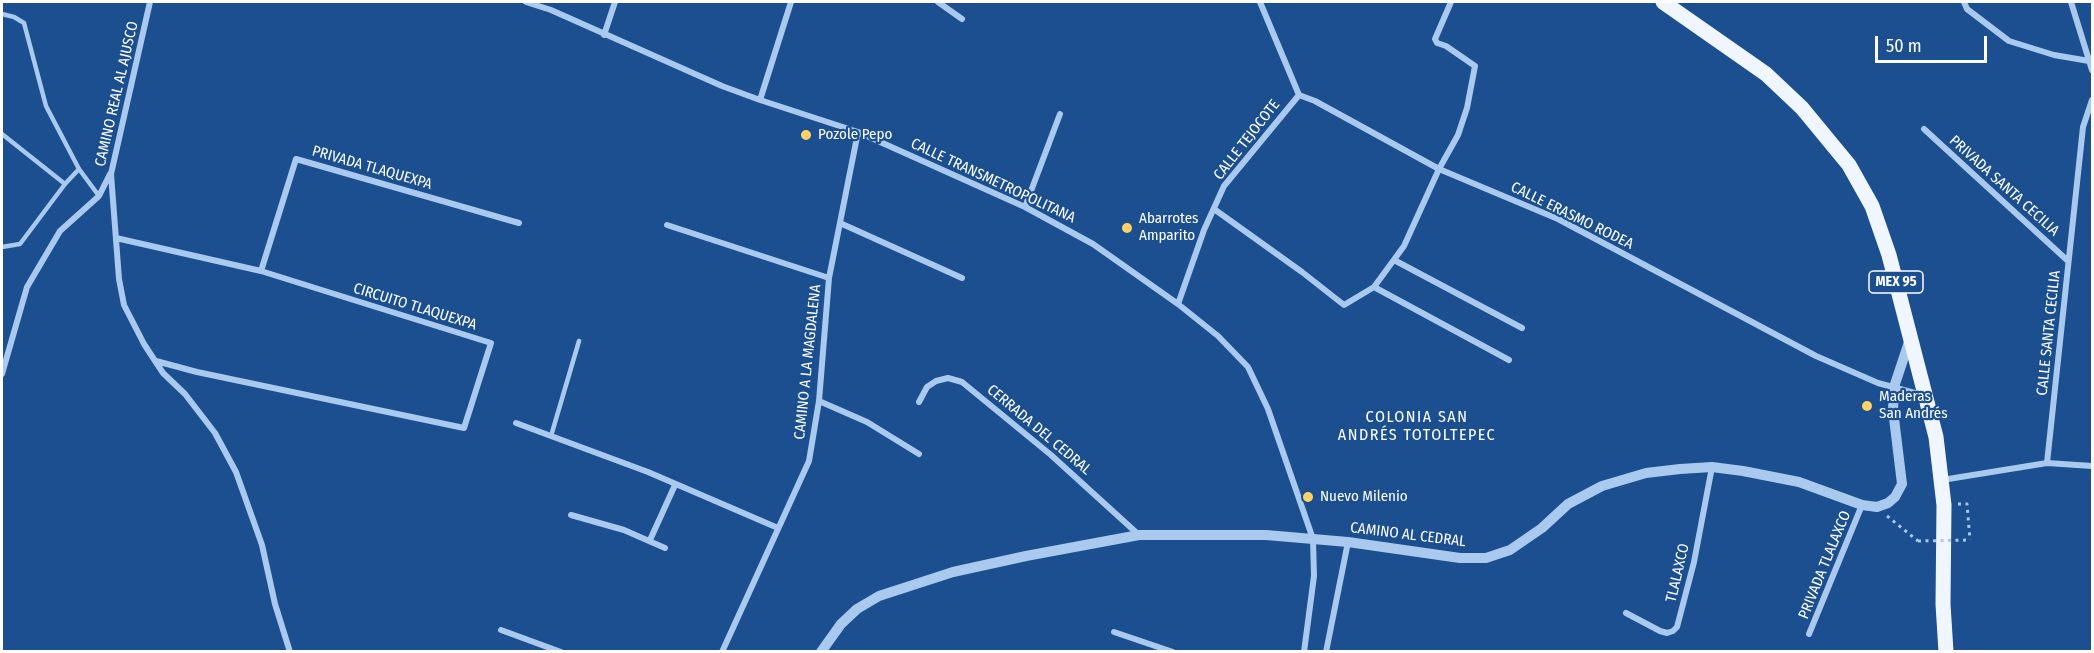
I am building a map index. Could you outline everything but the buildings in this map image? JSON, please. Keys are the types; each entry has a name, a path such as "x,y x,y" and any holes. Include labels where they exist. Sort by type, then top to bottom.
{"main road":[{"name":"MEX 95","path":"1663,2 1766,74 1802,108 1838,150 1872,206 1889,255 1936,437 1944,505 1943,604 1946,651"}],"street":[{"name":"CAMINO REAL AL AJUSCO","path":"150,2 111,174 119,279 124,306 144,344 215,433 236,471 262,545 275,604 290,651"},
{"name":"CALLE TRANSMETROPOLITANA","path":"526,2 551,10 604,35 760,100 858,132 1025,207 1093,244 1178,303 1218,336 1248,367 1268,409 1313,538 1314,576 1304,651"},
{"path":"551,10 554,2"},
{"path":"604,35 615,2"},
{"path":"938,2 962,19"},
{"path":"1260,2 1299,95"},
{"path":"1214,209 1344,305 1374,287 1404,246 1439,169 1458,135 1475,71 1473,63 1437,43 1436,39 1451,2"},
{"path":"1964,2 1967,9 2009,41 2054,55 2089,61"},
{"path":"2071,2 2092,70"},
{"path":"760,100 789,4"},
{"name":"CALLE ERASMO RODEA","path":"1299,95 1315,101 1439,169 1558,219 1816,356 1878,383 1926,396"},
{"name":"CALLE TEJOCOTE","path":"1178,303 1195,254 1224,186 1299,95"},
{"name":"CALLE SANTA CECILIA","path":"2047,463 2084,127 2092,100"},
{"path":"1025,207 1060,114"},
{"name":"PRIVADA SANTA CECILIA","path":"1924,129 2068,261"},
{"name":"CAMINO A LA MAGDALENA","path":"722,651 809,461 819,401 830,278 858,132"},
{"name":"PRIVADA TLAQUEXPA","path":"261,271 296,159 519,224"},
{"path":"2,374 27,287 60,231 99,196 111,174"},
{"path":"840,223 962,278"},
{"path":"667,225 830,278"},
{"name":"CIRCUITO TLAQUEXPA","path":"116,238 261,271 491,343 464,428 197,372 156,361"},
{"path":"1394,260 1522,328"},
{"path":"1374,287 1509,360"},
{"name":"CAMINO AL CEDRAL","path":"821,651 841,624 857,609 879,596 952,572 1139,535 1266,535 1313,538 1460,558 1486,558 1510,549 1542,528 1568,504 1602,486 1680,468 1712,467 1799,482 1862,505 1877,507 1888,503 1895,497 1902,484 1893,410 1894,387 1911,336"},
{"name":"CERRADA DEL CEDRAL","path":"919,402 927,387 936,381 948,378 962,381 1051,455 1139,535"},
{"path":"819,401 867,422 919,454"},
{"path":"516,423 648,472 778,528"},
{"path":"1942,480 2047,463 2092,466"},
{"name":"TLALAXCO","path":"1626,613 1667,633 1677,627 1694,562 1712,467"},
{"path":"650,540 675,485"},
{"name":"PRIVADA TLALAXCO","path":"1809,634 1862,505"},
{"path":"571,515 624,530 665,548"},
{"path":"1326,651 1348,542"},
{"path":"501,630 561,651"},
{"path":"1114,632 1173,651"}],"lane":[{"path":"2,14 24,23 46,106 80,169 99,196"},
{"path":"2,134 65,184"},
{"path":"2,247 20,244 65,184 80,169"},
{"path":"550,436 579,341"}],"path":[{"path":"1896,523 1918,541 1970,540 1967,504"}],"place":[{"name":"Pozole Pepo","path":"806,135"},
{"name":"Abarrotes Amparito","path":"1127,228"},
{"name":"Maderas San Andrés","path":"1867,406"},
{"name":"Nuevo Milenio","path":"1308,497"}],"district":[{"name":"COLONIA SAN ANDRÉS TOTOLTEPEC","path":"1417,427"}]}
